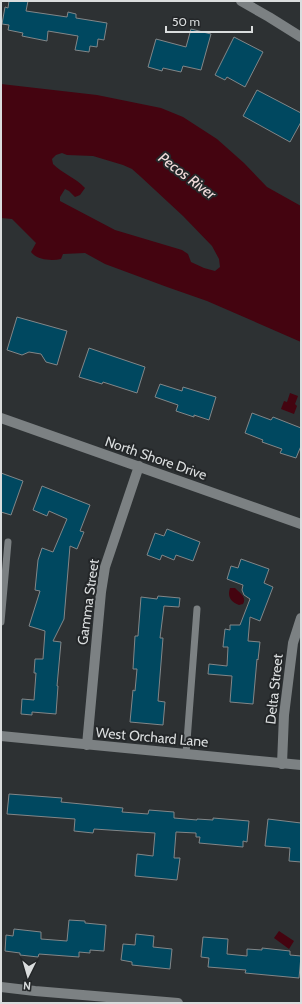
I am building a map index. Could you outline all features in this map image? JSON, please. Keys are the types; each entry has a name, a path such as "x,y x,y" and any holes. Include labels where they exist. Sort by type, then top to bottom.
{"street":[{"path":"241,1 301,37"},
{"name":"North Shore Drive","path":"1,418 301,524"},
{"name":"Gamma Street","path":"87,745 101,592 105,567 139,466"},
{"name":"Delta Street","path":"282,764 284,715 293,643 301,618"},
{"name":"West Orchard Lane","path":"1,736 301,765"},
{"path":"1,987 132,1001 178,1003"}],"lane":[{"path":"1,622 8,542"},
{"path":"186,754 197,609"}],"water":[{"name":"Pecos River","path":"1,84 97,95 161,108 183,117 217,139 244,163 267,187 301,206 301,342 207,301 105,264 85,253 63,254 61,259 57,260 37,257 31,252 36,243 12,219 1,218","holes":["62,153 67,155 93,156 132,169 183,216 212,246 219,259 220,267 215,271 204,268 191,262 188,254 182,250 115,230 60,201 60,197 65,189 75,197 80,195 85,188 53,164 52,159 56,155"]},
{"path":"290,393 298,396 294,414 281,409 284,401 287,402"},
{"path":"230,588 235,588 242,595 244,599 243,604 239,605 232,601 229,597"},
{"path":"279,931 294,941 289,949 274,938"}],"building":[{"path":"9,1 28,1 26,11 67,17 68,12 76,14 76,18 107,23 104,40 98,39 97,47 90,46 89,52 75,50 78,36 48,31 47,41 22,36 23,33 8,30 9,25 2,24 5,7 8,8"},
{"path":"191,29 211,34 201,70 183,66 181,72 163,68 162,71 148,67 156,39 186,47"},
{"path":"234,37 263,52 245,87 227,77 225,80 215,75"},
{"path":"257,90 301,113 301,122 290,142 243,116"},
{"path":"17,317 67,331 57,365 46,362 41,354 29,352 22,355 7,350"},
{"path":"89,348 145,367 137,393 103,382 102,384 79,377"},
{"path":"160,384 182,391 183,387 216,397 209,420 176,411 178,405 155,397"},
{"path":"252,413 271,420 273,417 301,428 301,446 296,458 280,453 282,449 262,442 263,440 245,433"},
{"path":"1,473 23,481 11,515 1,512"},
{"path":"42,486 90,505 80,531 84,532 77,549 70,546 64,619 53,641 61,642 56,714 32,712 32,715 21,714 22,699 34,700 36,673 34,673 35,659 43,659 45,631 29,626 40,591 35,590 38,560 42,548 53,552 67,519 49,511 47,516 33,510"},
{"path":"167,529 200,542 193,561 176,555 174,560 162,555 160,560 147,555 155,533 164,536"},
{"path":"241,559 269,569 264,583 273,587 260,621 250,617 248,641 260,642 253,704 230,702 232,676 208,674 209,664 227,666 228,647 223,647 225,629 230,630 230,625 240,625 250,599 244,595 242,590 243,585 227,579 231,566 238,568"},
{"path":"158,596 180,598 179,607 164,606 160,638 163,638 158,701 165,702 163,725 130,722 133,690 135,691 137,669 133,669 135,636 138,636 141,597 157,599"},
{"path":"9,794 62,798 61,802 123,808 122,812 148,814 149,810 174,812 174,818 213,820 213,818 249,821 247,842 243,841 243,847 199,843 200,837 196,837 196,833 176,832 174,858 180,858 177,880 135,876 137,854 153,856 155,833 94,829 93,833 74,831 75,819 7,814"},
{"path":"268,819 301,823 301,862 289,861 290,848 265,846"},
{"path":"69,920 106,925 104,951 90,950 90,953 79,952 79,957 39,954 38,957 20,955 20,953 5,951 6,935 13,936 14,929 41,932 41,939 67,941"},
{"path":"136,934 154,936 153,947 172,949 170,969 132,965 132,962 121,960 123,944 135,945"},
{"path":"203,937 228,939 227,954 247,956 247,949 262,950 262,948 290,951 290,955 301,956 299,978 245,973 246,970 208,967 209,958 201,957"}]}
